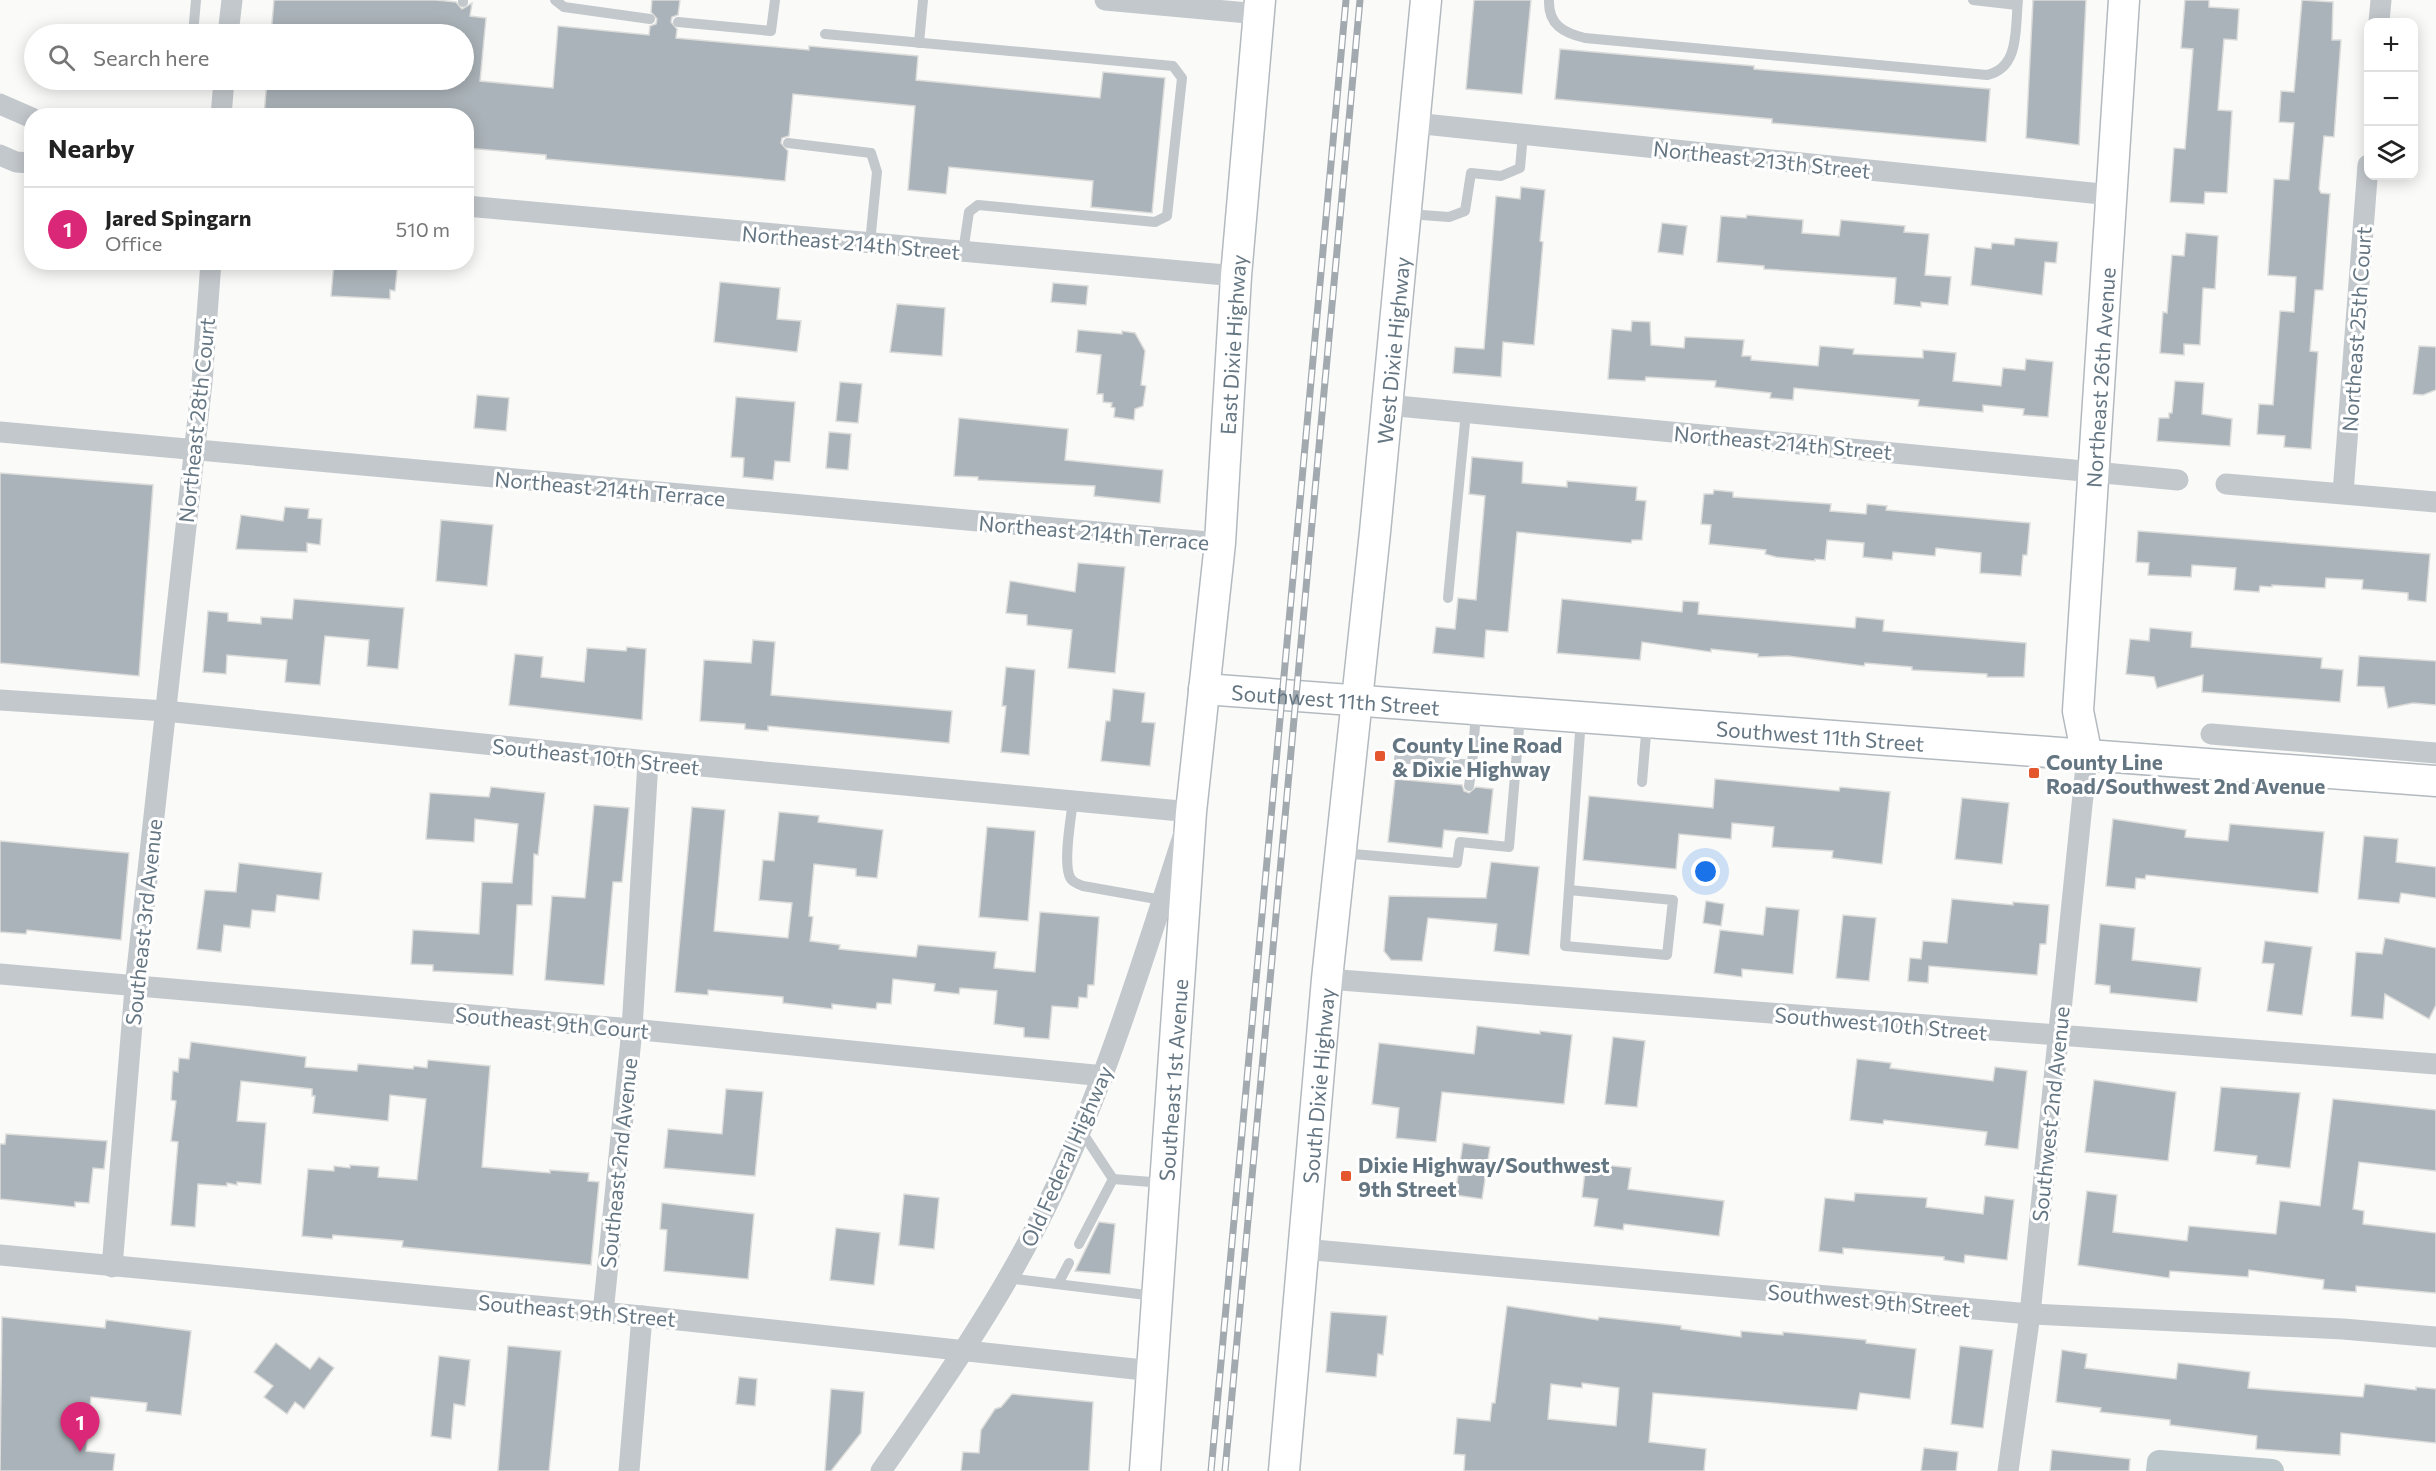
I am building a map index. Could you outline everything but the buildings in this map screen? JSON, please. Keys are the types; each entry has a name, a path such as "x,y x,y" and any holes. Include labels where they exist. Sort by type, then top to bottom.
{"street":[{"path":"229,24 232,0"},
{"path":"1105,0 1259,7"},
{"name":"West Dixie Highway","path":"1356,700 1426,0"},
{"name":"Northeast 26th Avenue","path":"2086,756 2078,711 2124,0"},
{"path":"2379,18 2381,0"},
{"name":"East Dixie Highway","path":"1204,689 1220,543 1236,276 1259,7"},
{"path":"222,108 223,90"},
{"path":"0,104 24,114"},
{"name":"Northeast 213th Street","path":"1414,123 2111,195"},
{"path":"0,155 16,162 24,162"},
{"name":"Northeast 25th Court","path":"2343,494 2367,180"},
{"name":"Northeast 214th Street","path":"474,207 1236,276"},
{"name":"Northeast 28th Court","path":"180,577 210,270"},
{"name":"Northeast 214th Street","path":"1387,405 2178,480"},
{"name":"Northeast 214th Terrace","path":"0,432 1220,543"},
{"path":"2226,484 2436,502"},
{"name":"Southeast 3rd Avenue","path":"112,1267 135,988 180,577"},
{"name":"Southwest 11th Street","path":"1204,689 2436,781"},
{"name":"Southeast 1st Avenue","path":"1145,1471 1191,812 1204,689"},
{"name":"Southeast 10th Street","path":"0,700 165,711 648,762 1191,812"},
{"name":"South Dixie Highway","path":"1284,1471 1327,979 1356,700"},
{"path":"2211,734 2436,753"},
{"name":"Southwest 2nd Avenue","path":"2008,1471 2030,1314 2086,756"},
{"name":"Southeast 2nd Avenue","path":"603,1313 632,1029 648,762"},
{"name":"Old Federal Highway","path":"880,1471 965,1352 1036,1227 1104,1076 1191,812"},
{"name":"Southeast 9th Court","path":"0,974 135,988 632,1029 1104,1076"},
{"name":"Southwest 10th Street","path":"1327,979 2058,1037 2436,1064"},
{"name":"Southwest 9th Street","path":"1303,1249 2030,1314 2343,1329 2436,1337"},
{"name":"Southeast 9th Street","path":"0,1255 642,1316 1153,1371"},
{"path":"629,1471 642,1316"}],"lane":[{"path":"194,24 196,0"},
{"path":"555,0 564,7 650,19"},
{"path":"678,22 771,31 775,0"},
{"path":"919,43 923,0"},
{"path":"1549,0 1549,8 1561,31 1585,38 1987,75 1999,73 2006,67 2011,56 2017,2 1973,0"},
{"path":"825,34 1173,66 1182,78 1167,216 1155,222 978,205 969,212 963,252"},
{"path":"1406,214 1449,217 1465,210 1471,173 1501,176 1520,168 1523,134"},
{"path":"788,143 871,153 877,172 870,243"},
{"path":"1448,598 1466,412"},
{"path":"1469,786 1476,709"},
{"path":"1340,852 1457,863 1461,837 1509,847 1520,713"},
{"path":"1569,890 1673,900 1667,955 1565,946 1581,717"},
{"path":"1642,782 1647,722"},
{"path":"1399,758 1472,765"},
{"path":"1073,801 1067,864 1069,876 1073,882 1083,886 1162,900"},
{"path":"1080,1129 1113,1179"},
{"path":"1113,1179 1166,1184"},
{"path":"1079,1244 1113,1179"},
{"path":"1058,1284 1069,1263"},
{"path":"1007,1278 1158,1296"}],"waterway":[{"path":"2158,1471 2159,1462 2272,1471"}],"railway":[{"path":"1211,1471 1346,0"},
{"path":"1225,1471 1360,0"}],"place":[{"name":"County Line Road & Dixie Highway","path":"1380,756"},
{"name":"County Line Road/Southwest 2nd Avenue","path":"2034,773"},
{"name":"Dixie Highway/Southwest 9th Street","path":"1346,1176"},
{"name":"Jared Spingarn","path":"80,1452"}]}
